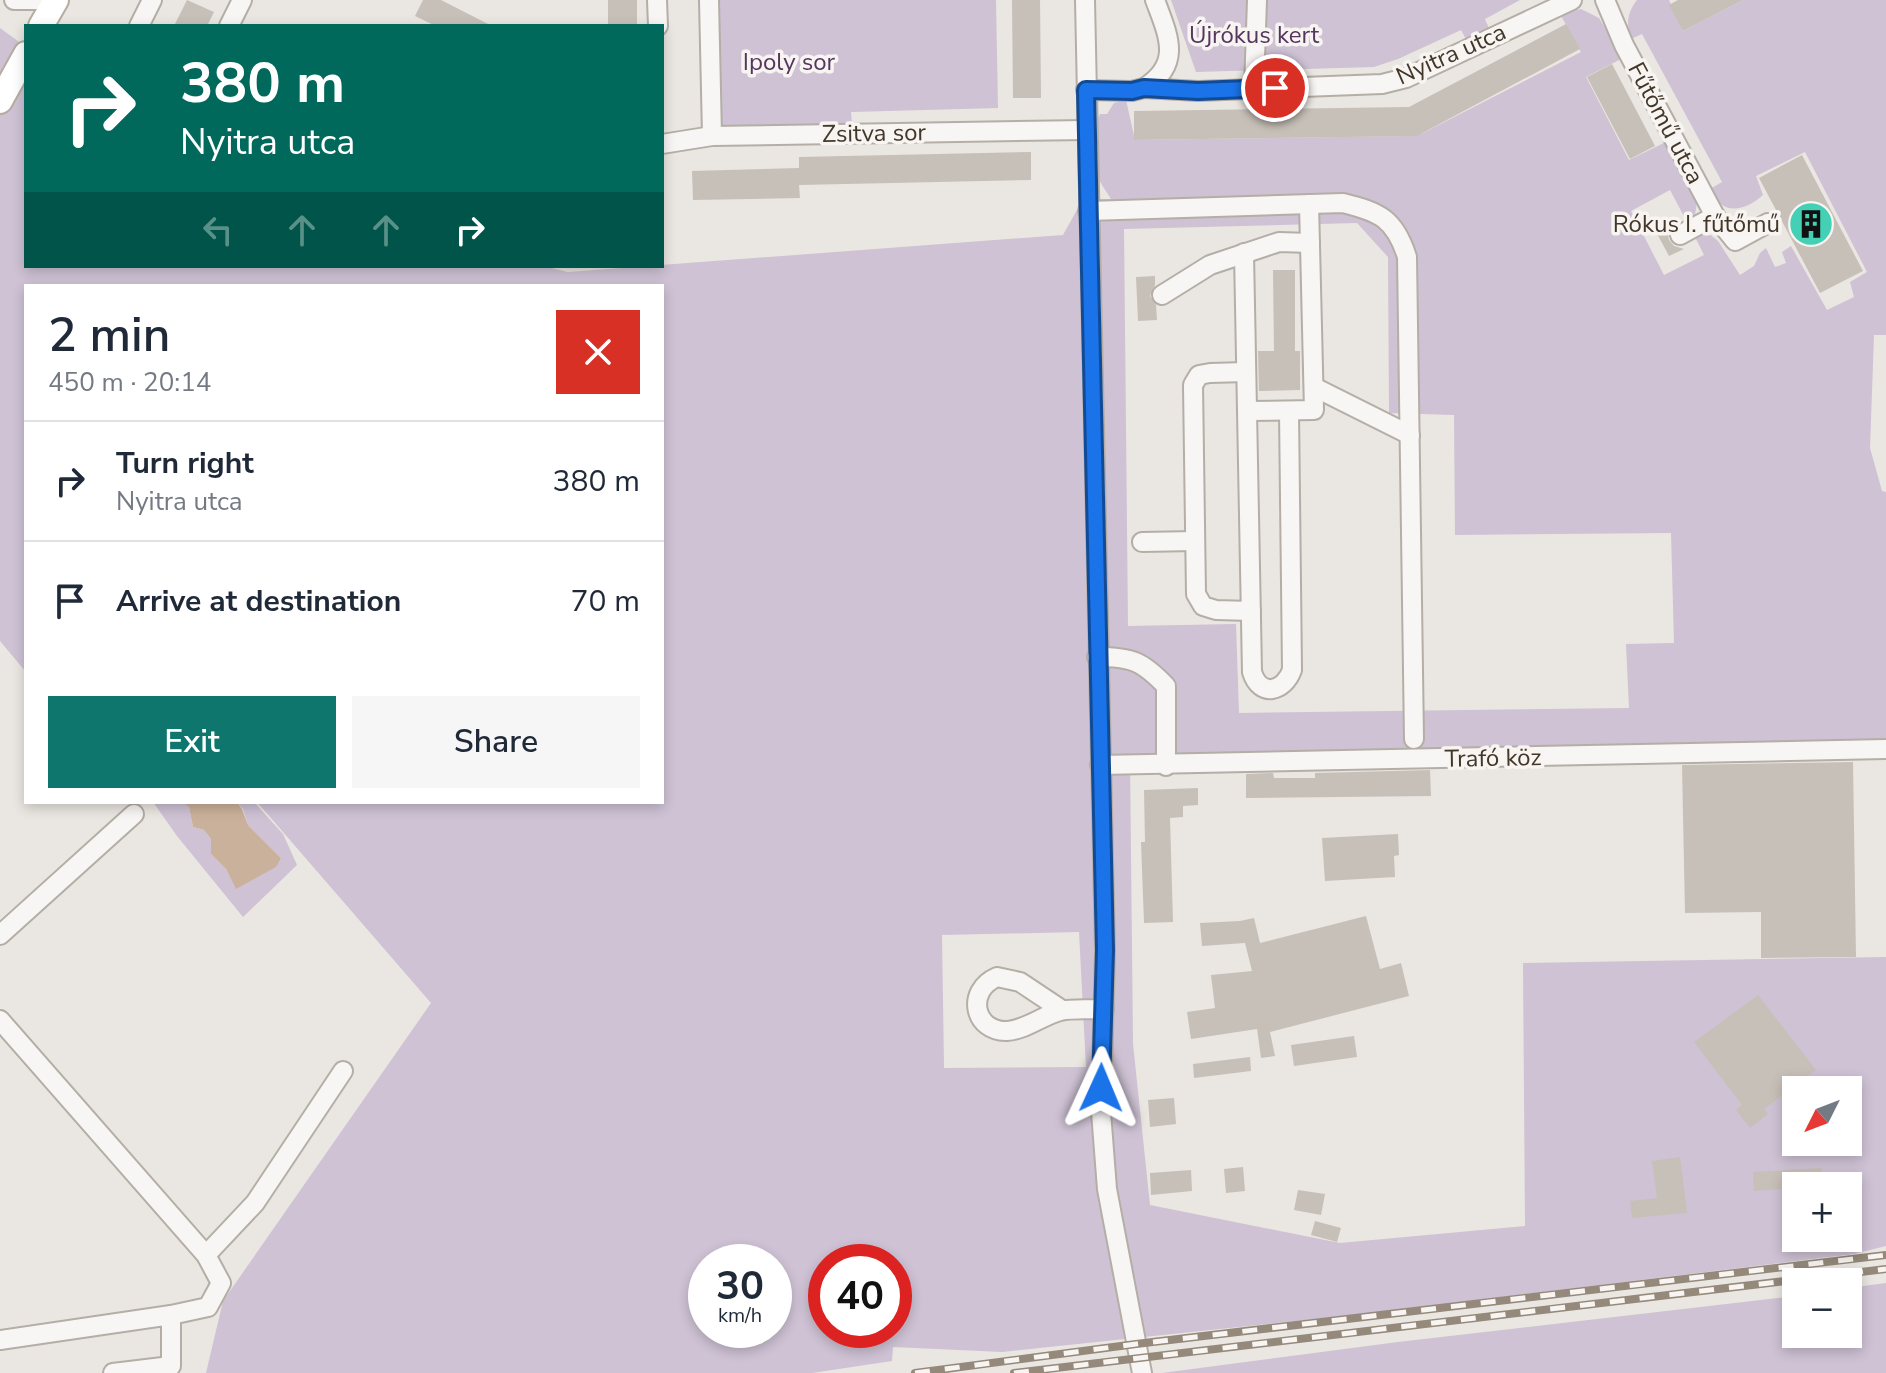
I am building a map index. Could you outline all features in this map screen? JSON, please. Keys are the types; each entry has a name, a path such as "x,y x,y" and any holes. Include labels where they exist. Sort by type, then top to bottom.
{"main road":[{"path":"42,24 56,0"},
{"path":"0,101 24,58"}],"street":[{"path":"14,0 39,0"},
{"path":"140,24 152,0"},
{"path":"230,24 242,0"},
{"path":"657,0 658,24"},
{"path":"709,0 712,136"},
{"path":"1085,0 1105,950 1102,1139 1116,1241 1142,1373"},
{"path":"1144,88 1162,73 1170,48 1155,0"},
{"path":"1254,89 1257,0"},
{"name":"Nyitra utca","path":"1086,90 1132,91 1144,88 1168,91 1382,84 1406,78 1572,0"},
{"name":"Fűtőmű utca","path":"1605,0 1624,45 1715,216 1735,241 1768,223"},
{"name":"Zsitva sor","path":"664,144 712,136 1086,130"},
{"path":"1088,211 1343,203 1370,211 1393,225 1407,257 1414,739"},
{"path":"1248,411 1314,410 1309,204"},
{"path":"1680,235 1715,216"},
{"path":"1162,295 1210,265 1244,253 1279,242 1310,243"},
{"path":"1244,253 1252,672 1260,686 1279,689 1289,680 1292,670 1289,411"},
{"path":"1246,372 1199,375 1193,385 1196,594 1203,606 1216,610 1251,611"},
{"path":"1314,387 1410,435"},
{"path":"1142,542 1195,541"},
{"path":"1097,657 1120,657 1147,665 1166,686 1166,766"},
{"name":"Trafó köz","path":"1100,765 1886,749"},
{"path":"0,935 134,814"},
{"path":"1062,1010 1104,1009"},
{"path":"0,1020 206,1255 221,1283 208,1307 0,1340"},
{"path":"206,1255 255,1203 343,1071"},
{"path":"113,1373 171,1366 171,1315"}],"green space":[{"name":"Ipoly sor","path":"719,0 996,0 998,108 851,112 852,125 721,126"},
{"name":"Újrókus kert","path":"1171,0 1520,0 1485,19 1490,31 1467,41 1461,30 1374,67 1196,72"},
{"path":"1637,0 1669,0 1683,31 1743,0 1886,0 1886,335 1874,335 1870,448 1882,491 1886,492 1886,739 1130,759 1133,1044 1150,1205 1340,1243 1525,1226 1523,963 1886,957 1886,1246 1862,1252 1854,1254 1361,1314 1002,1352 912,1348 912,1244 808,1244 808,1348 893,1348 892,1361 812,1373 206,1373 223,1301 431,1003 259,804 664,804 664,284 24,284 24,670 0,641 0,28 24,46 24,268 551,268 568,272 664,268 664,265 1063,235 1083,199 1111,199 1097,175 1094,144 1100,114 1107,114 1114,103 1126,100 1135,140 1410,136 1423,133 1581,52 1560,14 1581,9 1599,18 1623,58 1586,77 1629,160 1666,142 1697,202 1695,215 1687,222 1670,190 1631,211 1664,275 1704,255 1694,235 1708,233 1718,241 1740,275 1754,266 1766,248 1775,267 1786,263 1782,252 1791,246 1827,310 1854,297 1850,282 1867,272 1805,152 1756,176 1763,195 1755,201 1740,208 1726,207 1720,203 1710,189 1722,182 1642,34 1631,39 1628,19","holes":["1357,223 1388,257 1389,413 1454,415 1455,535 1671,533 1674,643 1626,644 1629,708 1239,713 1236,624 1128,626 1124,229","1079,932 1086,1067 944,1068 942,935"]},
{"path":"154,804 185,804 189,807 193,827 204,830 211,839 211,854 226,869 236,888 281,858 248,825 239,804 256,804 283,834 297,865 243,917"},
{"path":"1886,1283 1886,1373 1162,1373 1782,1298 1782,1348 1862,1348 1862,1286"}],"shaded area":[{"path":"185,804 238,804 248,825 281,858 276,867 236,889 226,869 211,854 211,839 204,830 193,827 189,807"}],"building":[{"path":"187,0 214,12 208,24 175,24"},
{"path":"423,0 441,0 488,24 432,24 415,16"},
{"path":"608,0 637,0 637,24 608,24"},
{"path":"1012,0 1040,0 1041,98 1013,98"},
{"path":"1678,0 1743,0 1683,31 1669,5"},
{"path":"1566,24 1580,49 1417,136 1134,140 1134,111 1409,107"},
{"path":"1612,64 1655,146 1630,159 1587,77"},
{"path":"1031,152 1031,180 799,185 800,198 693,200 692,171 799,168 799,157"},
{"name":"Rókus I. fűtőmű","path":"1802,155 1863,271 1820,293 1759,178"},
{"path":"1668,220 1672,227 1669,240 1674,246 1684,249 1669,256 1654,228"},
{"path":"1273,270 1295,270 1295,351 1300,351 1300,390 1259,391 1258,351 1274,351"},
{"path":"1155,276 1150,296 1156,305 1157,320 1138,321 1136,277"},
{"path":"1853,762 1856,957 1761,958 1761,912 1685,913 1682,765"},
{"path":"1430,770 1431,796 1246,798 1246,774 1273,773 1274,778 1315,778 1315,773"},
{"path":"1198,788 1198,805 1183,806 1183,817 1170,818 1173,922 1144,923 1141,842 1145,842 1144,790"},
{"path":"1398,834 1399,855 1394,856 1395,877 1325,881 1322,838"},
{"path":"1366,916 1380,969 1401,963 1409,996 1270,1032 1275,1056 1261,1058 1257,1029 1191,1039 1187,1012 1215,1008 1211,975 1252,971 1245,943 1202,946 1200,923 1254,918 1260,943"},
{"path":"1758,995 1816,1070 1808,1076 1782,1076 1782,1096 1764,1109 1768,1114 1750,1128 1736,1110 1742,1105 1694,1042"},
{"path":"1354,1036 1357,1057 1294,1066 1291,1045"},
{"path":"1250,1057 1251,1071 1194,1078 1193,1064"},
{"path":"1174,1098 1176,1124 1150,1127 1148,1100"},
{"path":"1680,1157 1687,1213 1632,1218 1630,1201 1657,1198 1652,1161"},
{"path":"1243,1167 1245,1191 1226,1193 1224,1169"},
{"path":"1821,1168 1821,1172 1782,1172 1782,1189 1754,1191 1753,1172"},
{"path":"1191,1170 1192,1191 1151,1195 1150,1173"},
{"path":"1298,1190 1325,1194 1321,1215 1294,1210"},
{"path":"1315,1221 1341,1228 1337,1242 1311,1235"}],"railway":[{"path":"915,1373 1886,1255"},
{"path":"1014,1373 1886,1269"}],"place":[{"name":"Rókus I. fűtőmű","path":"1811,224"}],"route":[{"path":"1101,1088 1105,950 1086,90 1275,88"}]}
